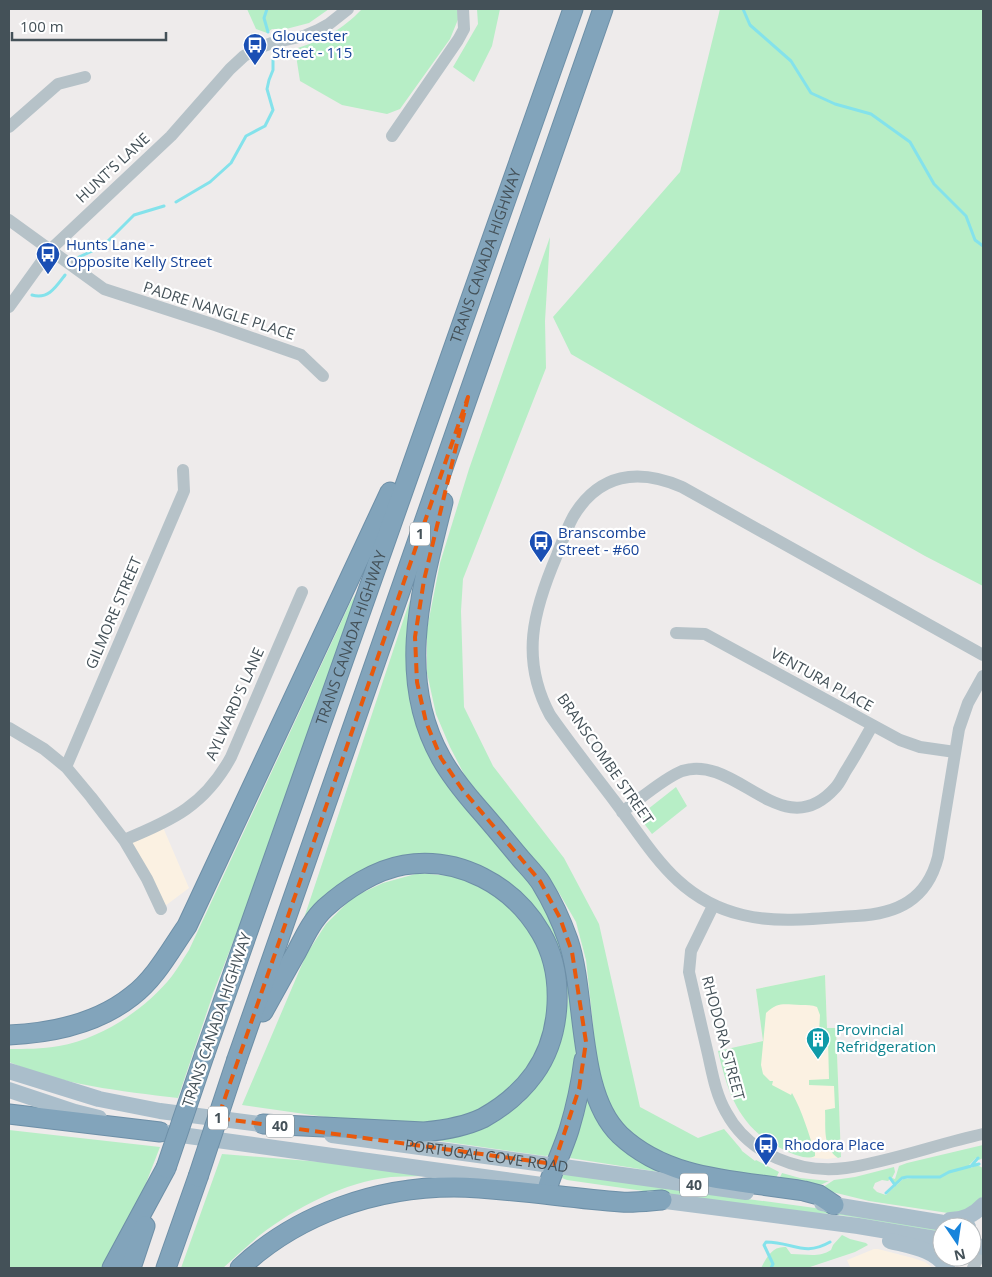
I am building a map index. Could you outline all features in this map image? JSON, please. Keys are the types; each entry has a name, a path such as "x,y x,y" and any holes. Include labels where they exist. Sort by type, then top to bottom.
{"highway":[{"name":"TRANS CANADA HIGHWAY","path":"131,1268 572,9"},
{"name":"TRANS CANADA HIGHWAY","path":"166,1268 603,9"},
{"path":"9,1035 35,1034 69,1027 106,1014 133,996 160,967 187,926 438,389"},
{"path":"468,397 424,580 415,637 417,682 426,722 441,758 462,789 540,882 560,918 572,952 590,1071 598,1100 606,1117 618,1133 637,1149 661,1163 678,1170 804,1191 819,1195 834,1205"},
{"path":"237,1059 315,921 324,910 345,892 375,874 403,866 435,864 469,871 497,884 521,907 541,933 548,949 557,984 556,1012 551,1037 535,1072 524,1086 498,1108 482,1118 447,1130 424,1132 263,1124"},
{"path":"548,1186 554,1164 568,1131 580,1089 586,1042"},
{"path":"9,1114 160,1132"},
{"path":"112,1268 166,1168"},
{"path":"240,1268 287,1232 327,1212 360,1200 411,1190 463,1188 622,1202 662,1200"}],"main road":[{"name":"PORTUGAL COVE ROAD","path":"9,1071 98,1099 160,1111 554,1164 932,1220"},
{"name":"PORTUGAL COVE ROAD","path":"9,1090 75,1112 160,1132 830,1224 858,1226 932,1238"},
{"path":"967,1217 975,1213 983,1205"},
{"path":"830,1224 930,1252 938,1257 947,1268"}],"street":[{"name":"HUNT'S LANE","path":"9,307 50,250 154,152 244,56 272,43 304,36 318,30 348,9"},
{"path":"392,136 458,40 464,29 463,9"},
{"path":"9,127 58,84 85,77"},
{"name":"PADRE NANGLE PLACE","path":"9,220 104,289 301,355 323,376"},
{"name":"GILMORE STREET","path":"66,767 184,491 183,470"},
{"name":"BRANSCOMBE STREET","path":"983,655 682,487 665,480 646,476 627,476 615,480 595,492 581,506 573,518 538,604 532,639 533,666 545,705 561,730 656,859 670,874 694,894 713,906 744,916 778,919 874,915 890,912 902,906 926,884 936,866 955,752 963,717 983,676"},
{"name":"AYLWARD'S LANE","path":"124,840 162,825 190,807 209,791 221,776 302,592"},
{"name":"VENTURA PLACE","path":"676,633 705,634 908,744 955,752"},
{"path":"622,812 669,778 682,772 693,770 713,771 772,803 799,808 813,805 826,797 836,787 872,726"},
{"path":"9,728 44,749 66,767 124,840 147,879 161,909"},
{"name":"RHODORA STREET","path":"713,906 691,952 689,972 719,1098 731,1121 751,1142 785,1162 821,1170 858,1166 983,1134"},
{"path":"973,1268 983,1247"}],"highlighted area":[{"path":"468,397 424,580 415,637 417,682 426,722 441,758 462,789 540,881 560,918 572,952 586,1042 579,1089 554,1164 218,1118"}],"shaded area":[{"path":"162,825 189,888 161,909 124,840"},
{"path":"825,975 827,1028 836,1028 841,1157 827,1159 804,1157 779,1148 757,1132 740,1113 747,1044 763,1041 756,989"},
{"path":"874,1249 913,1258 925,1262 933,1268 849,1268 847,1260"}],"green space":[{"path":"247,9 329,9 309,23 286,29 272,29 267,33 256,29"},
{"path":"362,9 457,9 459,17 450,39 400,109 387,114 342,105 300,81 295,49 332,34"},
{"path":"477,9 500,9 492,46 474,82 453,67 478,24"},
{"path":"720,9 983,9 983,586 925,556 571,354 553,317 680,172"},
{"path":"550,237 545,321 546,368 463,579 461,611 464,707 493,766 564,858 599,924 640,1107 698,1138 724,1129 742,1151 755,1161 779,1172 776,1178 672,1162 616,1123 596,1074 586,960 576,922 558,891 465,776 436,714 427,673 427,629 440,563 469,469"},
{"path":"365,580 252,893 214,991 178,1098 113,1090 70,1082 9,1062 9,1049 59,1046 91,1037 122,1021 149,1000 172,976 189,950 350,603"},
{"path":"410,600 408,639 417,712 557,919 578,1030 566,1117 551,1155 545,1156 440,1141 437,1138 485,1128 523,1102 550,1068 563,1034 568,999 564,966 552,931 523,894 491,873 375,870 298,936"},
{"path":"676,787 687,806 652,834 643,822 643,813"},
{"path":"419,873 450,876 479,884 506,901 527,923 547,966 552,1019 532,1067 497,1105 435,1125 375,1124 242,1105 306,955 326,924 353,897 383,883"},
{"path":"825,975 827,1028 836,1028 841,1157 838,1158 829,1148 825,1130 825,1110 835,1108 834,1086 809,1085 809,1080 829,1079 828,1040 824,1040 824,1032 819,1032 820,1015 817,1007 782,1004 766,1013 761,1065 763,1074 770,1081 773,1081 772,1085 791,1095 792,1093 805,1123 815,1156 798,1156 788,1152 772,1144 748,1123 739,1111 727,1084 718,1051 763,1041 756,989"},
{"path":"586,1080 638,1160 659,1172 570,1158"},
{"path":"9,1130 160,1147 109,1268 9,1268"},
{"path":"983,1145 983,1158 979,1160 976,1158 969,1165 971,1168 977,1165 983,1168 983,1196 967,1210 948,1213 869,1201 820,1189 834,1180 855,1177 894,1167 895,1172 892,1178 895,1179 899,1166","holes":["913,1176 913,1178 903,1179 886,1195 877,1192 873,1188 875,1183 882,1180 888,1181 891,1178 895,1184 902,1177"]},
{"path":"222,1154 334,1163 441,1176 391,1177 356,1184 339,1190 305,1206 274,1225 223,1268 181,1268"},
{"path":"782,1173 800,1178 829,1181 816,1187 779,1179"},
{"path":"563,1174 837,1211 932,1227 932,1230 834,1214 790,1212 562,1178"},
{"path":"842,1235 868,1245 855,1252 807,1268 761,1268 765,1260 777,1248 786,1247 791,1254 822,1254 831,1250"}],"waterway":[{"path":"267,9 264,18 268,32"},
{"path":"743,9 750,25 791,61 811,93 835,104 871,114 910,142 934,184 966,216 975,240 983,246"},
{"path":"176,202 210,182 231,163 246,136 265,126 273,110 267,89 273,70 273,58"},
{"path":"79,257 103,246 134,215 164,206"},
{"path":"32,295 43,296 47,294 55,288 65,275"},
{"path":"972,1165 978,1158"},
{"path":"886,1193 902,1178 940,1177 949,1172 979,1164"},
{"path":"890,1178 895,1185"},
{"path":"771,1268 773,1264 764,1245 766,1242 805,1249 830,1242"}],"place":[{"name":"Gloucester Street - 115","path":"255,66"},
{"name":"Hunts Lane - Opposite Kelly Street","path":"48,275"},
{"name":"Branscombe Street - #60","path":"541,563"},
{"name":"Provincial Refridgeration","path":"818,1060"},
{"name":"Rhodora Place","path":"766,1166"}]}
